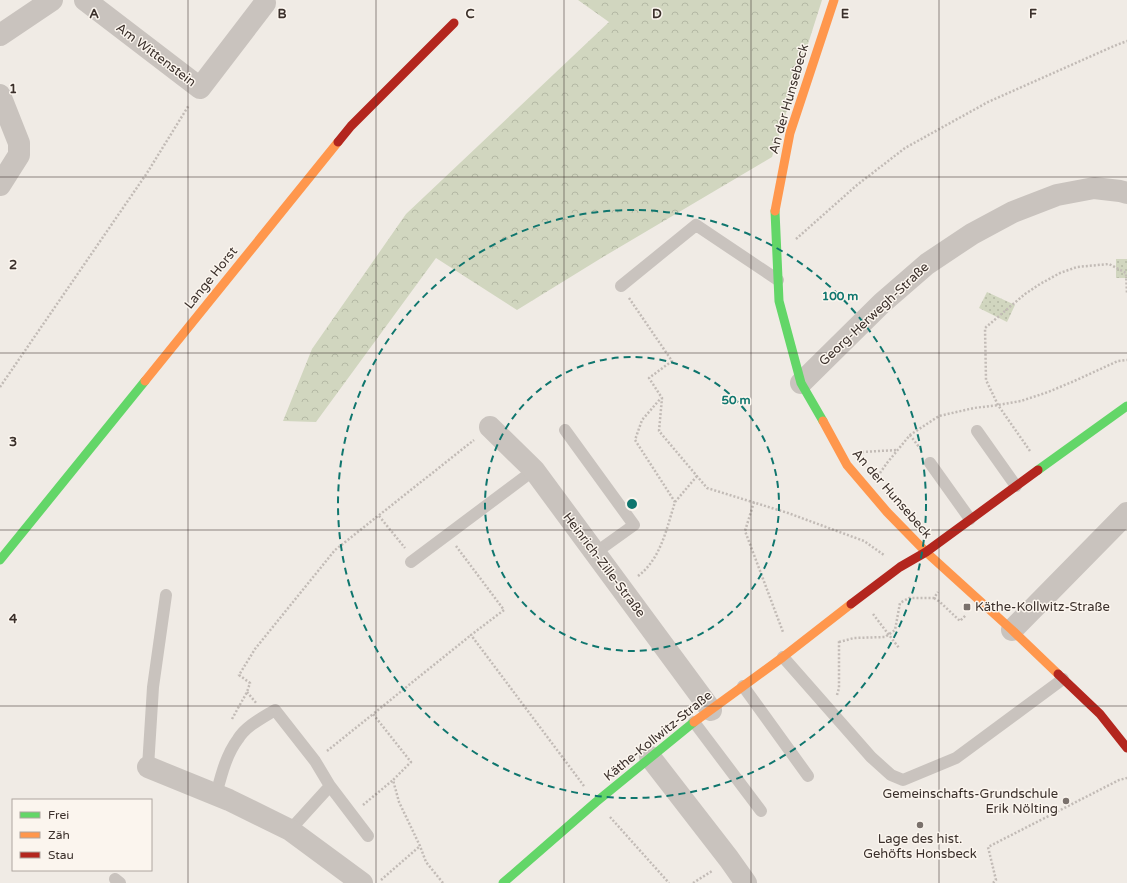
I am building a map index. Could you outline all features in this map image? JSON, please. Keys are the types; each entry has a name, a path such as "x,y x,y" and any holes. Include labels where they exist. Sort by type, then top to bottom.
{"street":[{"path":"0,35 52,0"},
{"name":"Am Wittenstein","path":"85,0 200,88 265,3"},
{"name":"An der Hunsebeck","path":"834,0 790,133 774,214 779,301 801,383 847,465 887,512 950,575 1012,630 1100,714 1127,748"},
{"name":"Lange Horst","path":"0,560 351,126 454,23"},
{"path":"0,95 20,149 19,155 0,185"},
{"name":"Georg-Herwegh-Straße","path":"801,383 882,303 926,264 972,234 1013,212 1057,195 1094,188 1127,192"},
{"name":"Käthe-Kollwitz-Straße","path":"504,883 596,802 702,716 787,654 900,567 926,552 970,518 1127,406"},
{"name":"Heinrich-Zille-Straße","path":"490,428 534,470 621,588 702,716"},
{"path":"1012,630 1127,513"},
{"path":"650,757 746,883"},
{"path":"148,766 229,800 290,830 362,883"}],"lane":[{"path":"620,286 696,225 778,280"},
{"path":"565,430 634,525 595,554"},
{"path":"977,431 1016,486"},
{"path":"930,463 970,518"},
{"path":"413,561 534,470"},
{"path":"148,766 154,686 166,595"},
{"path":"787,654 832,713 871,757 891,775 903,780 956,758 1063,679"},
{"path":"743,686 808,776"},
{"path":"216,795 221,776 238,738 260,719 275,710 315,761 330,786 368,836"},
{"path":"702,716 761,811"},
{"path":"290,830 330,786"}],"path":[{"path":"776,257 857,185 905,148 988,102 1127,41"},
{"path":"0,387 147,173 200,88"},
{"path":"1042,467 998,405 986,380 985,328 1025,294 1040,284 1060,273 1077,267 1109,264 1126,273 1127,294"},
{"path":"620,286 672,361 649,378 662,398 659,431 707,488 788,513 864,541 900,567"},
{"path":"868,490 887,463 910,435 939,416 974,408 1021,401 1048,392 1118,361 1127,360"},
{"path":"662,398 642,420 634,440 675,502"},
{"path":"231,721 247,692 250,683 239,675 255,648 335,550 490,428"},
{"path":"840,454 898,450"},
{"path":"621,588 643,572 659,550 675,502 697,476"},
{"path":"754,502 745,531 787,654"},
{"path":"379,516 413,561"},
{"path":"315,761 504,610 448,534"},
{"path":"839,642 854,638 885,637 889,635 896,630 900,603 910,598 934,598 950,575"},
{"path":"861,597 899,648"},
{"path":"831,620 839,632 839,688 832,713"},
{"path":"471,635 596,802 669,883"},
{"path":"352,815 393,780 410,762 373,714"},
{"path":"993,883 996,880 988,847 1119,780 1127,778"},
{"path":"393,780 398,802 420,846 426,862 443,883"},
{"path":"378,883 420,846"}],"green space":[{"path":"578,0 822,0 772,157 603,257 517,310 436,258 316,422 283,421 312,349 406,214 609,22"},
{"path":"1116,259 1127,259 1127,278 1116,278"},
{"path":"987,292 1015,305 1007,322 979,308"}],"traffic: fast":[{"path":"775,211 779,301 801,383 823,421"},
{"path":"0,560 145,381"},
{"path":"1038,470 1127,406"},
{"path":"503,883 596,802 694,722"}],"traffic: slow":[{"path":"775,211 790,133 834,0"},
{"path":"145,381 338,142"},
{"path":"823,421 847,465 887,512 926,552 1058,674"},
{"path":"694,722 783,657 851,604"}],"traffic: jam":[{"path":"338,142 351,126 454,23"},
{"path":"851,604 900,567 926,552 1038,470"},
{"path":"1058,674 1100,714 1127,748"}],"place":[{"name":"Käthe-Kollwitz-Straße","path":"967,607"},
{"name":"Gemeinschafts-Grundschule Erik Nölting","path":"1066,801"},
{"name":"Lage des hist. Gehöfts Honsbeck","path":"920,825"}]}
